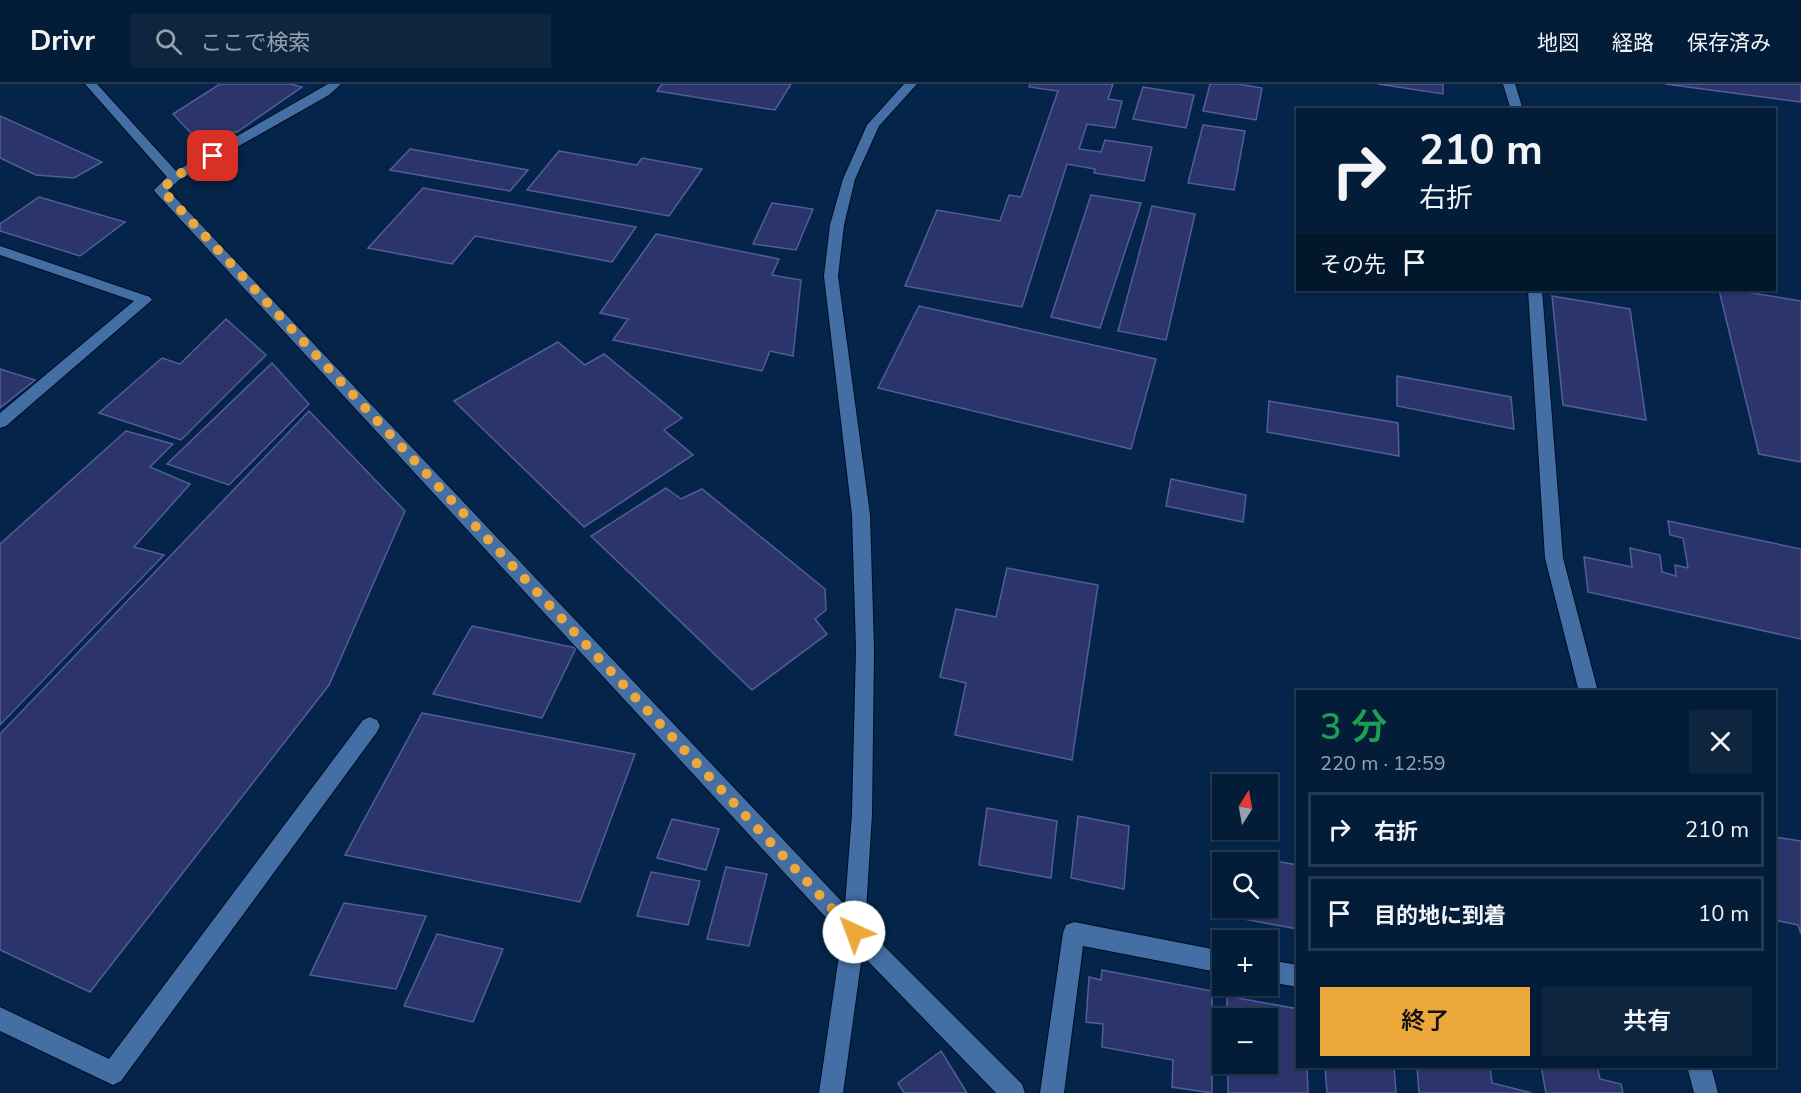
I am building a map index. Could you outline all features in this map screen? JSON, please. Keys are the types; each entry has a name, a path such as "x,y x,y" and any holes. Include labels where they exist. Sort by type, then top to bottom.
{"street":[{"path":"90,84 174,177"},
{"path":"335,84 298,108 174,177 162,190 854,932 1013,1093"},
{"path":"831,1093 854,932 862,814 865,660 861,515 831,276 837,225 849,179 873,125 911,84"},
{"path":"1509,84 1516,108"},
{"path":"0,250 145,300 0,422"},
{"path":"1535,291 1554,558 1588,690"},
{"path":"3,1026 112,1073 370,726"},
{"path":"1052,1093 1074,933 1212,960"},
{"path":"1278,972 1296,976"},
{"path":"1700,1068 1706,1093"}],"building":[{"path":"220,84 290,84 302,87 237,132 226,133 204,147 173,114"},
{"path":"662,84 791,84 775,110 657,91"},
{"path":"1030,84 1113,84 1108,99 1122,101 1115,128 1087,124 1079,149 1101,152 1105,140 1152,147 1144,181 1094,173 1095,169 1067,164 1022,307 905,286 937,210 1000,221 1009,195 1021,197 1058,91 1029,87"},
{"path":"1210,84 1238,84 1262,88 1256,120 1203,111"},
{"path":"1378,84 1443,84 1443,94"},
{"path":"1665,84 1801,84 1801,102"},
{"path":"1143,87 1194,95 1186,128 1133,119"},
{"path":"0,116 102,162 74,178 36,175 0,158"},
{"path":"1203,125 1245,131 1234,190 1188,183"},
{"path":"410,149 528,170 510,191 390,170"},
{"path":"559,151 637,165 642,158 702,169 669,216 527,190"},
{"path":"423,188 636,227 612,262 475,236 452,264 368,248"},
{"path":"1091,195 1141,203 1100,328 1051,317"},
{"path":"39,197 125,222 80,256 0,231 0,224"},
{"path":"772,203 813,209 796,250 753,244"},
{"path":"1152,206 1195,214 1166,340 1118,331"},
{"path":"656,234 779,259 772,275 801,280 793,356 770,351 762,371 613,340 628,319 600,313"},
{"path":"1719,291 1740,291 1801,301 1801,462 1759,454"},
{"path":"1552,296 1630,309 1646,420 1563,405"},
{"path":"919,306 1156,359 1131,449 878,388"},
{"path":"226,319 266,355 181,440 99,413 162,358 180,364"},
{"path":"558,342 585,365 604,354 682,418 664,430 693,455 584,527 454,401"},
{"path":"272,363 309,404 229,485 167,464"},
{"path":"0,369 35,380 0,408"},
{"path":"1397,376 1511,397 1514,429 1397,406"},
{"path":"1269,401 1398,423 1399,456 1267,432"},
{"path":"309,411 405,511 329,685 90,992 0,950 0,734"},
{"path":"126,431 173,444 150,467 190,484 134,547 164,555 0,725 0,544"},
{"path":"1171,479 1246,495 1243,522 1166,506"},
{"path":"666,488 681,499 702,489 825,589 826,610 815,619 827,634 752,690 591,536"},
{"path":"1668,521 1801,549 1801,639 1588,592 1584,557 1632,567 1630,548 1660,555 1662,572 1676,576 1675,565 1688,568 1683,538 1670,535"},
{"path":"1007,568 1098,585 1072,760 955,735 966,683 940,677 956,609 996,617"},
{"path":"472,626 576,648 542,718 433,694"},
{"path":"422,713 635,754 580,902 345,855"},
{"path":"987,808 1057,821 1051,878 979,865"},
{"path":"1078,816 1129,826 1124,889 1071,878"},
{"path":"672,819 719,829 706,870 657,858"},
{"path":"1776,837 1801,841 1801,934 1798,925 1776,920"},
{"path":"1278,862 1296,865 1296,929 1238,918 1278,918"},
{"path":"726,867 767,874 749,946 707,939"},
{"path":"651,872 700,881 688,925 637,916"},
{"path":"344,903 426,916 396,989 310,975"},
{"path":"437,934 503,949 473,1022 404,1006"},
{"path":"1102,970 1212,991 1212,1093 1172,1087 1173,1060 1102,1047 1103,1024 1086,1022 1089,977 1101,980"},
{"path":"1227,996 1296,1009 1296,1068 1307,1068 1308,1093 1228,1093 1228,1074 1278,1074 1278,1008 1227,1008"},
{"path":"941,1051 967,1093 904,1093 898,1083"},
{"path":"1325,1068 1394,1068 1396,1093 1327,1093"},
{"path":"1417,1068 1490,1068 1492,1083 1532,1093 1419,1093"},
{"path":"1541,1068 1597,1068 1600,1079 1621,1084 1623,1093 1546,1093"}],"route":[{"path":"213,156 174,177 162,190 854,932"}]}
